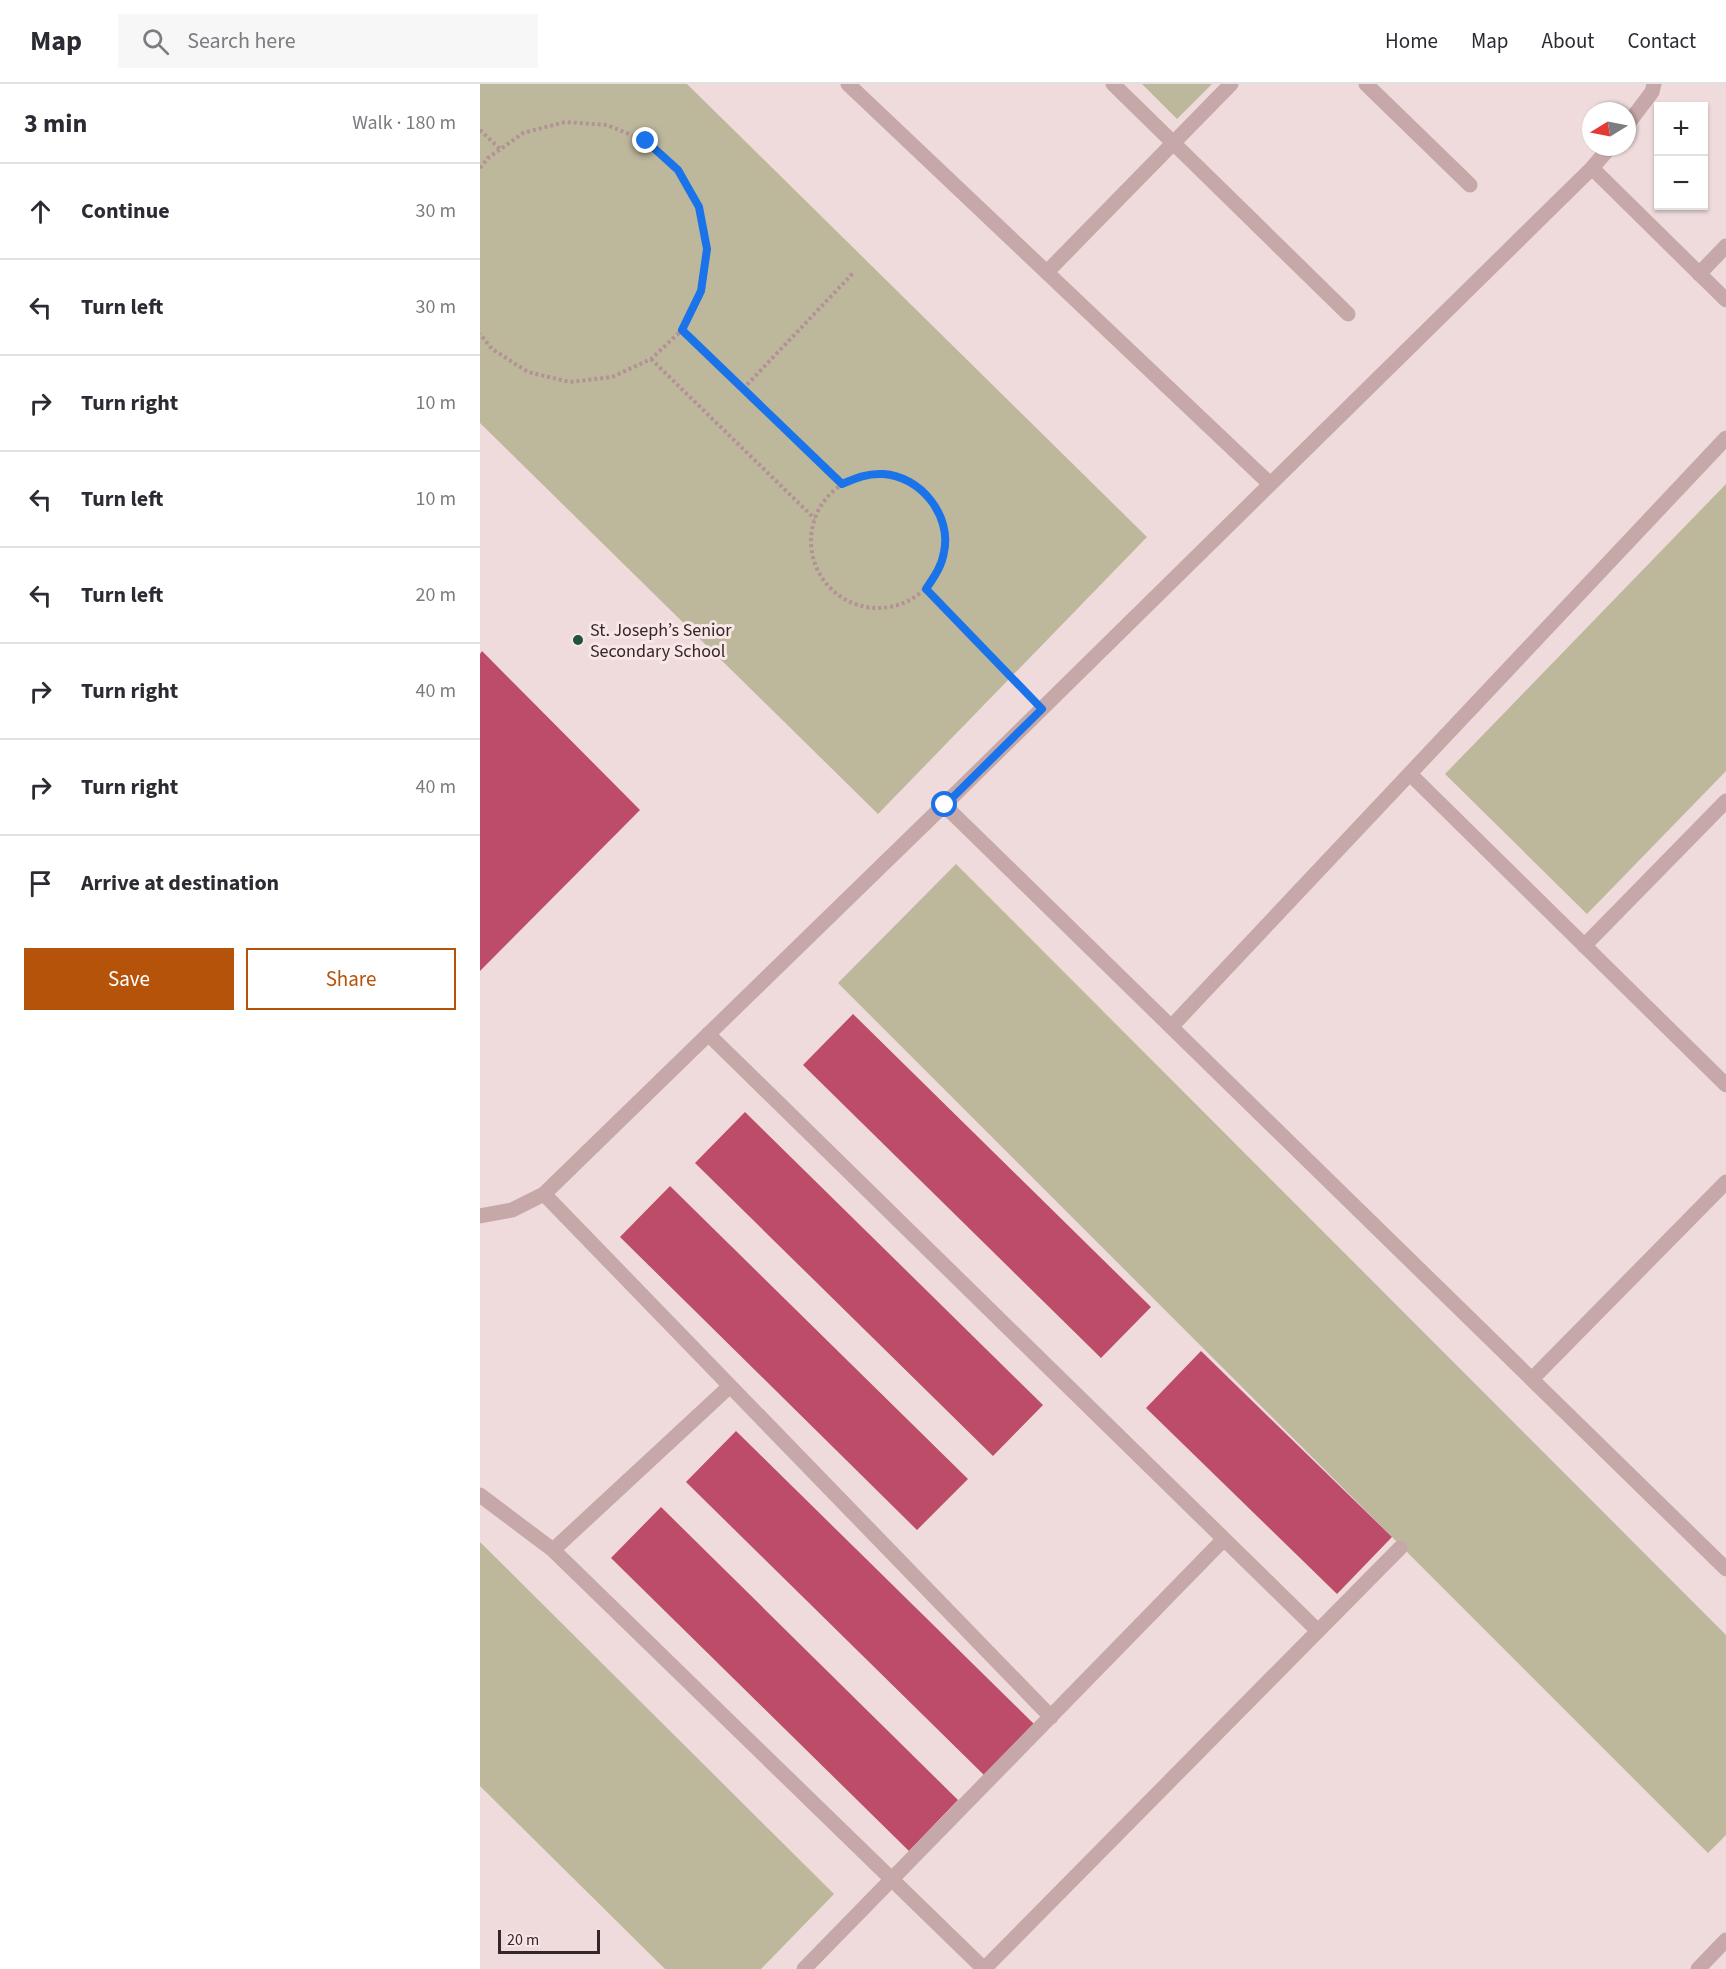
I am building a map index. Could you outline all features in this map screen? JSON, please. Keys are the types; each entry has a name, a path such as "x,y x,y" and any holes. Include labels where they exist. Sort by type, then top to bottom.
{"street":[{"path":"1113,84 1348,314"},
{"path":"1047,272 1231,84"},
{"path":"1366,84 1470,185"},
{"path":"1636,113 1652,92 1654,84"},
{"path":"851,85 1270,484"},
{"path":"480,1216 512,1210 543,1194 945,805 1602,156"},
{"path":"1592,168 1726,300"},
{"path":"1699,274 1726,246"},
{"path":"1171,1027 1726,438"},
{"path":"1410,774 1726,1085"},
{"path":"1584,946 1726,801"},
{"path":"945,805 1726,1569"},
{"path":"708,1034 1318,1631"},
{"path":"1532,1379 1726,1182"},
{"path":"543,1194 1051,1717"},
{"path":"553,1550 730,1386"},
{"path":"480,1495 553,1550 984,1969 1400,1548"},
{"path":"804,1969 1224,1539"},
{"path":"1698,1969 1726,1940"}],"path":[{"path":"480,168 488,158 523,134 565,122 607,125 646,141 678,170 699,207 707,249 701,291 682,330 651,359 612,377 570,382 528,372 492,349 480,334"},
{"path":"480,130 500,149"},
{"path":"743,388 854,272"},
{"path":"682,330 842,484"},
{"path":"651,359 815,519"},
{"path":"884,474 905,479 923,491 937,508 944,529 945,550 938,571 926,589 908,602 886,608 863,607 842,598 826,583 815,563 811,541 815,519 825,499 842,484 862,475 884,474"},
{"path":"926,589 1042,709"}],"shaded area":[{"path":"480,84 687,84 1147,537 878,814 480,423"},
{"path":"1142,84 1212,84 1177,119"},
{"path":"1726,484 1726,771 1587,914 1445,774"},
{"path":"956,864 1726,1635 1726,1835 1708,1853 838,983"},
{"path":"480,1542 834,1894 761,1969 665,1969 480,1786"}],"building":[{"path":"482,651 640,810 480,971 480,654"},
{"path":"853,1014 1151,1307 1101,1358 803,1065"},
{"path":"745,1112 1043,1405 993,1456 695,1163"},
{"path":"670,1186 968,1479 917,1530 620,1237"},
{"path":"1201,1351 1392,1537 1337,1594 1146,1408"},
{"path":"736,1431 1034,1724 984,1775 686,1482"},
{"path":"661,1507 958,1800 909,1851 611,1558"}],"place":[{"name":"St. Joseph’s Senior Secondary School","path":"578,640"}],"route":[{"path":"646,141 678,170 699,207 707,249 701,291 682,330 842,484 862,475 884,474 905,479 923,491 937,508 944,529 945,550 938,571 926,589 1042,709 945,805"}]}
